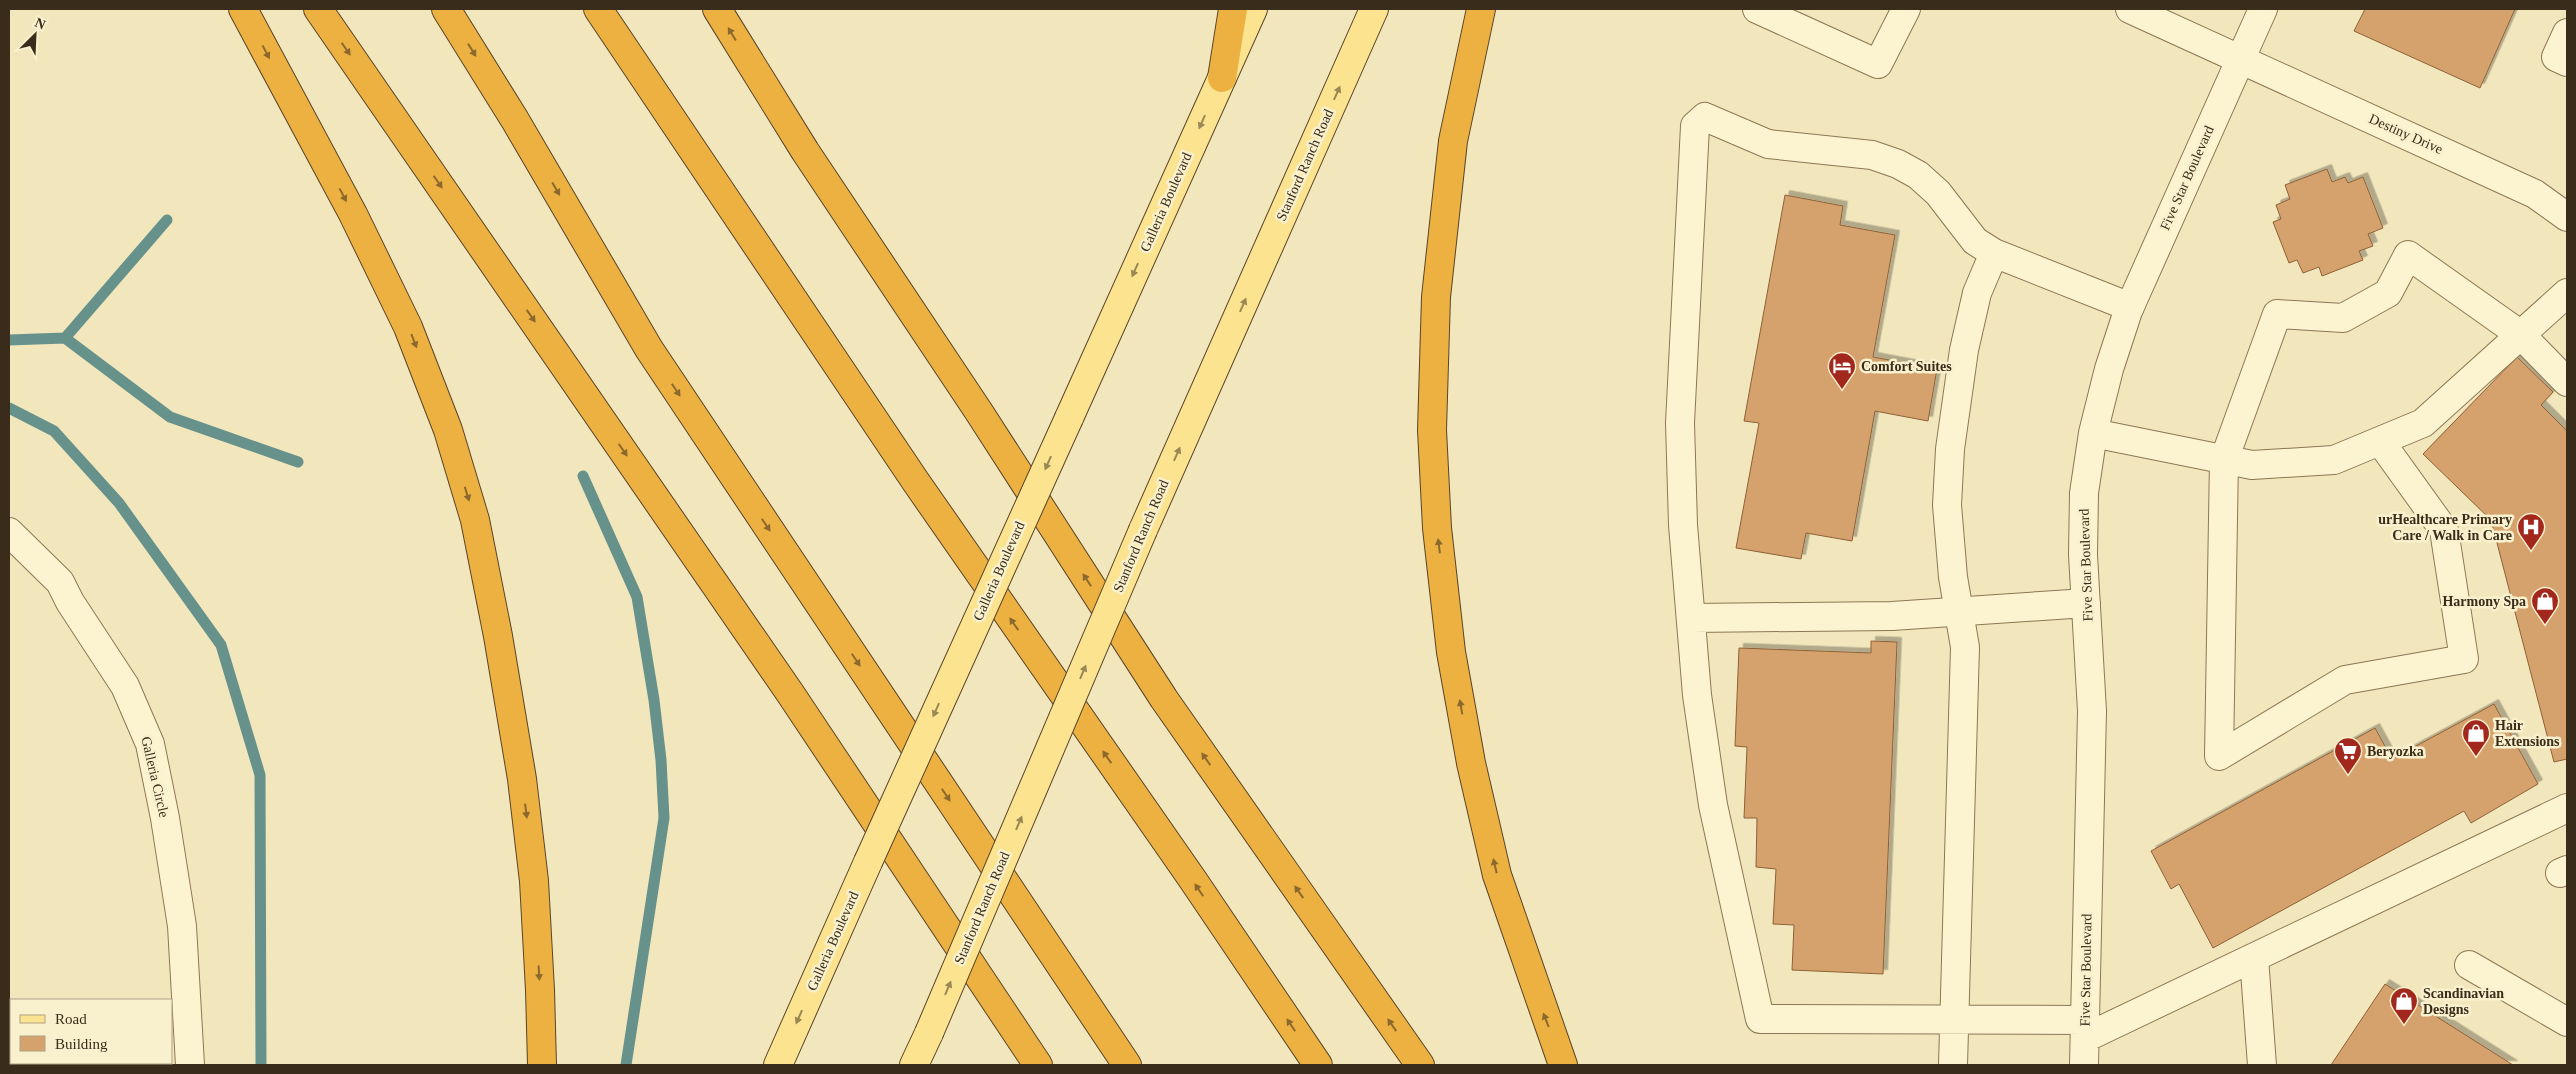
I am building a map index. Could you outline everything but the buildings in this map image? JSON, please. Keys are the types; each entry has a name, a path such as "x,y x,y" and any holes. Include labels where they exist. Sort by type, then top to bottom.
{"highway":[{"path":"243,9 353,214 408,327 448,430 475,520 498,636 522,779 534,881 542,1065"},
{"path":"318,9 784,685 1038,1065"},
{"path":"446,9 515,120 649,349 1127,1065"},
{"path":"598,9 916,482 1193,880 1318,1065"},
{"path":"717,9 806,151 979,412 1164,699 1420,1065"},
{"path":"1222,78 1233,9"},
{"path":"1481,9 1453,141 1436,297 1432,430 1437,528 1451,652 1471,763 1490,847 1497,875 1535,989 1564,1065"}],"main road":[{"path":"1222,78 1253,9"},
{"name":"Stanford Ranch Road","path":"914,1065 1143,530 1374,9"},
{"name":"Galleria Boulevard","path":"778,1065 1222,78"}],"street":[{"path":"1767,11 1878,64 1906,9"},
{"name":"Destiny Drive","path":"2130,9 2535,194 2567,217"},
{"name":"Five Star Boulevard","path":"2084,1065 2092,711 2083,555 2084,493 2093,433 2110,369 2130,308 2263,9"},
{"path":"2567,33 2556,57 2567,62"},
{"path":"2130,308 1994,253 1975,241 1938,193 1918,175 1898,164 1862,154 1768,144 1705,117 1695,126 1680,423 1682,525 1698,695 1713,805 1760,1020 1954,1019 2085,1029 2254,958 2567,808"},
{"path":"1953,1065 1965,647 1958,612 1947,504 1950,449 1964,350 1976,293 1994,253"},
{"path":"2380,441 2444,530 2464,659 2345,680 2219,756 2224,460 2277,314 2343,318 2388,293 2408,255 2521,335 2567,382"},
{"path":"2093,433 2252,465 2334,460 2423,423 2567,293"},
{"name":"Galleria Circle","path":"9,532 60,582 70,602 125,686 150,744 166,818 182,926 190,1065"},
{"path":"1691,618 1892,616 2086,603"},
{"path":"2254,958 2262,1065"},
{"path":"2469,965 2567,1022"}],"waterway":[{"path":"9,340 65,338 167,220"},
{"path":"65,338 170,417 298,462"},
{"path":"9,408 54,431 119,503 221,645 260,775 261,1065"},
{"path":"583,476 637,597 654,700 661,760 664,818 626,1065"}],"place":[{"name":"Comfort Suites","path":"1842,390"},
{"name":"urHealthcare Primary Care / Walk in Care","path":"2531,551"},
{"name":"Harmony Spa","path":"2545,625"},
{"name":"Hair Extensions","path":"2476,757"},
{"name":"Beryozka","path":"2348,775"},
{"name":"Scandinavian Designs","path":"2404,1025"}]}
